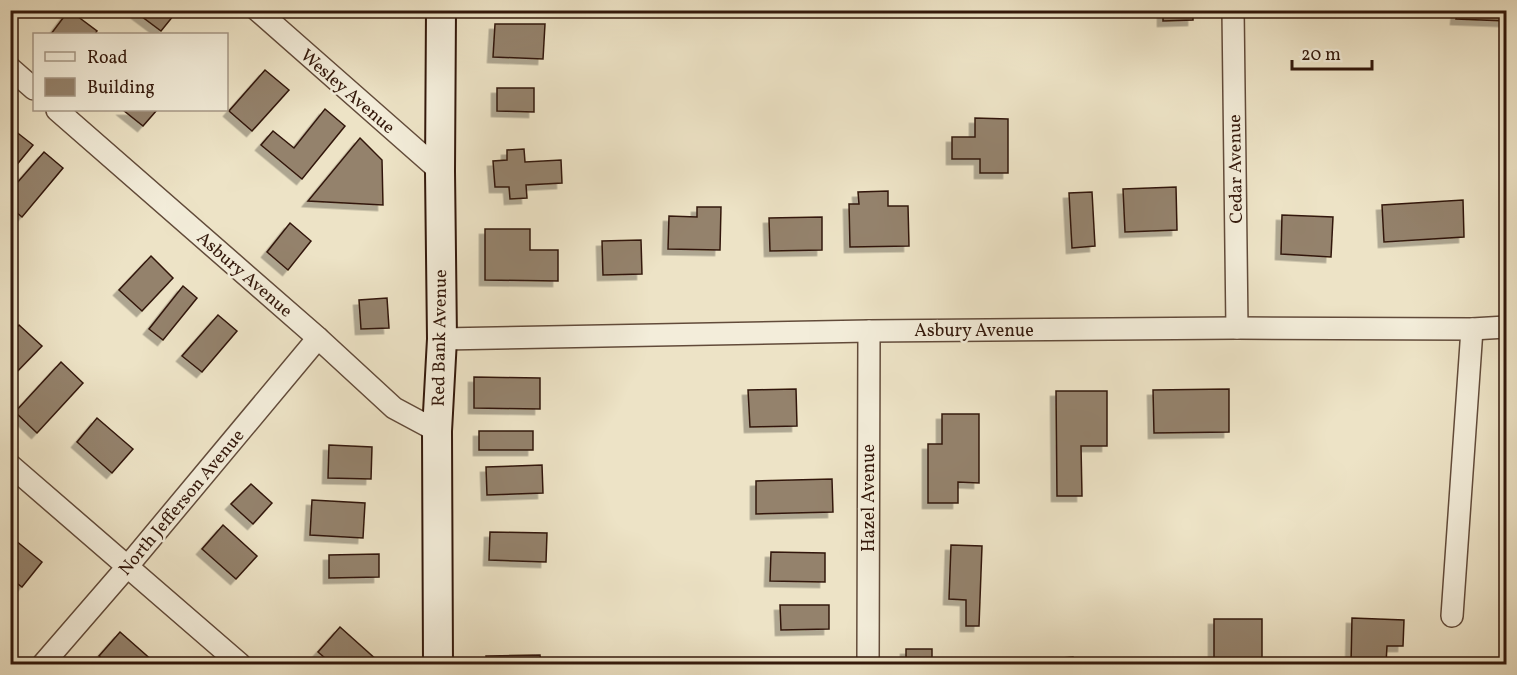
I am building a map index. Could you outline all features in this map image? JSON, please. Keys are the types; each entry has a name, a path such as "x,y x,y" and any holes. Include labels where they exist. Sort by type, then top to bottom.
{"street":[{"name":"Wesley Avenue","path":"257,10 440,171"},
{"name":"Red Bank Avenue","path":"438,664 437,431 442,339 441,10"},
{"name":"Cedar Avenue","path":"1233,10 1237,328"},
{"path":"10,68 33,88"},
{"name":"Asbury Avenue","path":"58,111 318,338 394,408 437,431"},
{"name":"Asbury Avenue","path":"442,339 869,331 1506,327"},
{"path":"1452,616 1472,329"},
{"name":"Hazel Avenue","path":"868,664 869,331"},
{"name":"North Jefferson Avenue","path":"43,664 318,338"},
{"path":"10,465 240,664"}],"building":[{"path":"69,10 97,31 96,33 52,33"},
{"path":"139,10 178,10 161,31 137,13"},
{"path":"1163,10 1193,10 1193,20 1163,21"},
{"path":"1457,10 1506,10 1506,21 1456,19"},
{"path":"495,24 545,24 543,59 493,57"},
{"path":"265,70 289,90 252,131 229,111"},
{"path":"497,88 534,88 534,112 497,111"},
{"path":"325,109 345,126 302,179 261,145 273,131 294,148"},
{"path":"124,111 156,111 143,126"},
{"path":"975,118 1008,119 1008,173 980,173 980,159 952,159 952,137 975,137"},
{"path":"10,127 33,145 10,173"},
{"path":"360,138 382,160 383,205 308,201"},
{"path":"524,149 525,162 561,160 562,183 526,185 527,198 510,199 509,187 495,187 493,161 507,160 507,150"},
{"path":"44,152 63,168 22,217 10,207 10,191"},
{"path":"1176,187 1177,230 1125,232 1123,189"},
{"path":"888,191 888,206 908,206 909,246 850,247 849,204 859,204 858,192"},
{"path":"1092,192 1095,246 1072,248 1069,193"},
{"path":"1463,200 1464,237 1384,242 1382,205"},
{"path":"697,207 721,207 720,250 668,249 669,216 697,217"},
{"path":"1282,215 1333,217 1331,257 1281,254"},
{"path":"822,217 822,250 770,251 769,218"},
{"path":"290,223 311,241 288,270 267,252"},
{"path":"485,229 530,229 530,250 558,250 558,281 485,280"},
{"path":"641,240 642,274 603,275 602,241"},
{"path":"151,256 173,278 142,311 119,290"},
{"path":"183,286 197,298 163,340 149,329"},
{"path":"387,298 389,328 361,329 359,300"},
{"path":"218,315 237,331 202,372 182,356"},
{"path":"19,325 42,346 10,379 10,335"},
{"path":"61,362 83,383 37,433 15,412"},
{"path":"474,377 540,378 540,409 474,408"},
{"path":"796,389 797,426 750,427 748,390"},
{"path":"1229,389 1229,432 1154,433 1153,390"},
{"path":"1056,391 1107,391 1107,446 1081,446 1082,496 1057,496"},
{"path":"942,414 979,414 979,483 958,482 958,503 928,503 928,444 942,444"},
{"path":"97,418 133,449 112,473 77,442"},
{"path":"479,431 533,431 533,450 479,450"},
{"path":"329,445 372,447 371,479 328,478"},
{"path":"542,465 543,493 487,495 486,467"},
{"path":"832,479 833,512 756,514 756,481"},
{"path":"251,484 272,503 253,524 231,504"},
{"path":"312,500 365,503 363,538 310,535"},
{"path":"223,525 257,556 236,579 202,549"},
{"path":"490,532 547,533 546,562 489,560"},
{"path":"10,536 42,562 22,587 10,578"},
{"path":"951,545 982,546 979,626 966,626 966,600 949,599"},
{"path":"771,552 825,553 825,582 770,581"},
{"path":"379,554 379,577 329,578 329,555"},
{"path":"780,605 829,605 829,629 781,630"},
{"path":"1352,618 1404,620 1403,646 1387,646 1386,664 1351,664"},
{"path":"1214,619 1262,619 1262,661 1214,661"},
{"path":"340,627 379,662 376,664 332,664 318,652"},
{"path":"120,632 154,662 152,664 108,664 99,656"},
{"path":"906,649 932,649 932,662 967,662 967,664 906,664"},
{"path":"540,655 541,664 486,664 486,656"},
{"path":"1073,657 1074,664 1014,664 1014,662"},
{"path":"812,658 813,664 732,664 732,660"}]}
